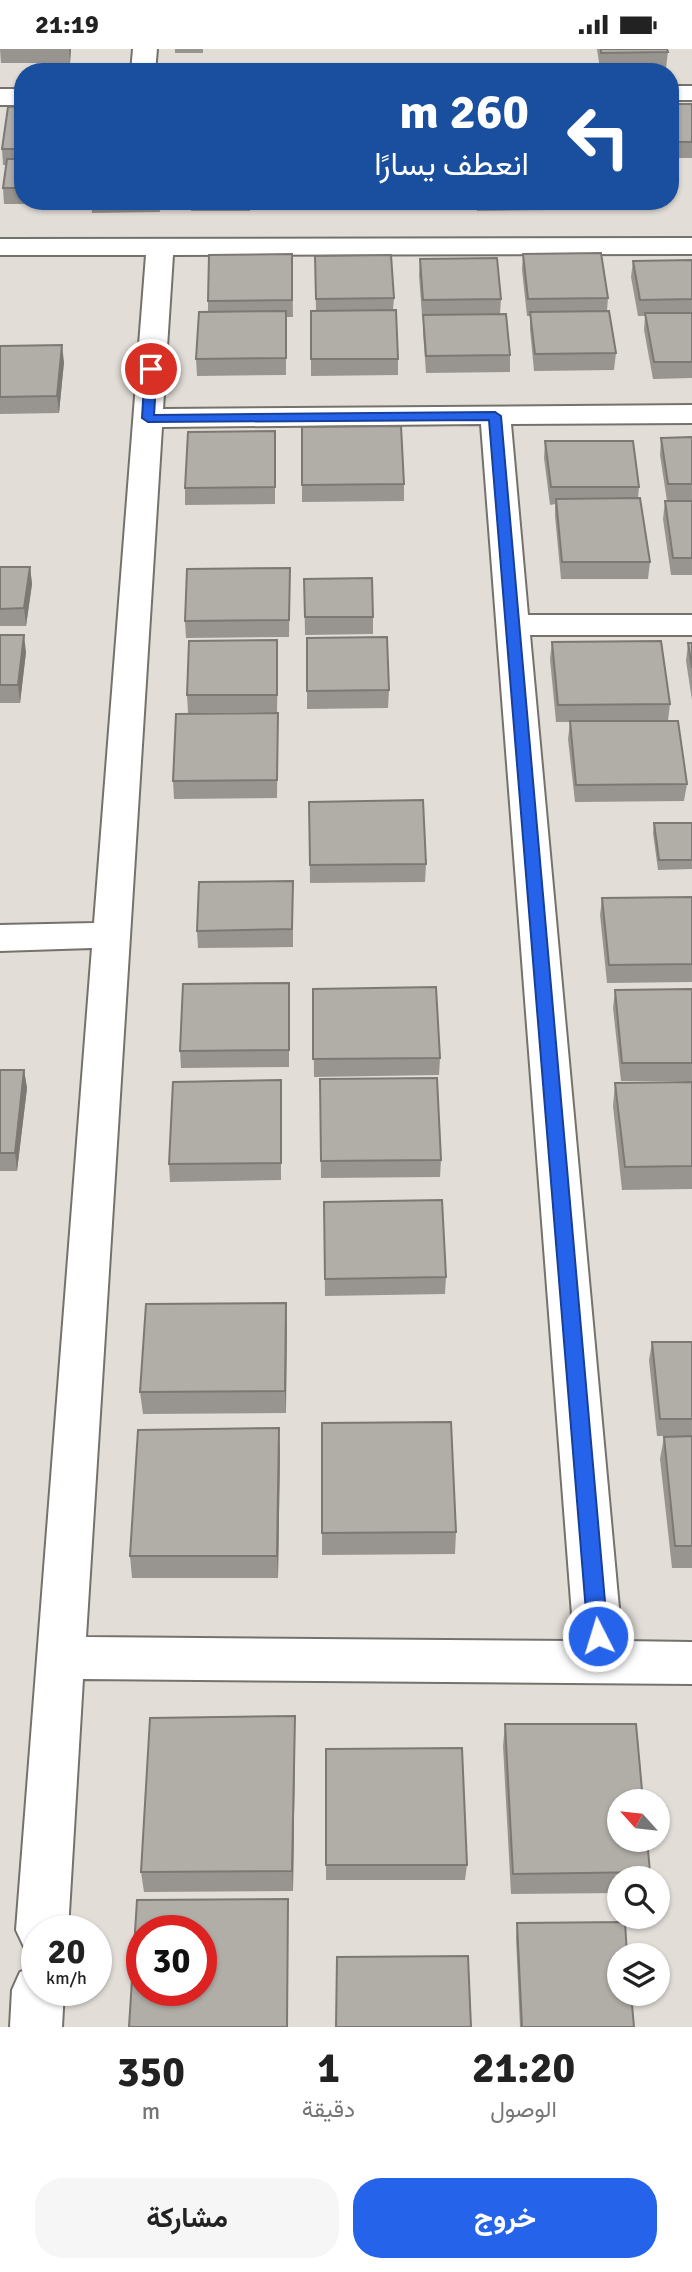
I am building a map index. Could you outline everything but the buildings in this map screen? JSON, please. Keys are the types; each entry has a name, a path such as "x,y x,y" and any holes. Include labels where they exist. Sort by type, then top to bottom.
{"street":[{"path":"0,247 692,246"},
{"path":"44,1915 160,247"},
{"path":"148,418 692,414"},
{"path":"495,416 600,1664"},
{"path":"512,625 692,625"},
{"path":"0,938 112,935"},
{"path":"61,1658 692,1663"},
{"path":"36,2027 37,2006"}],"route":[{"path":"151,369 148,418 495,416 598,1636"}]}
